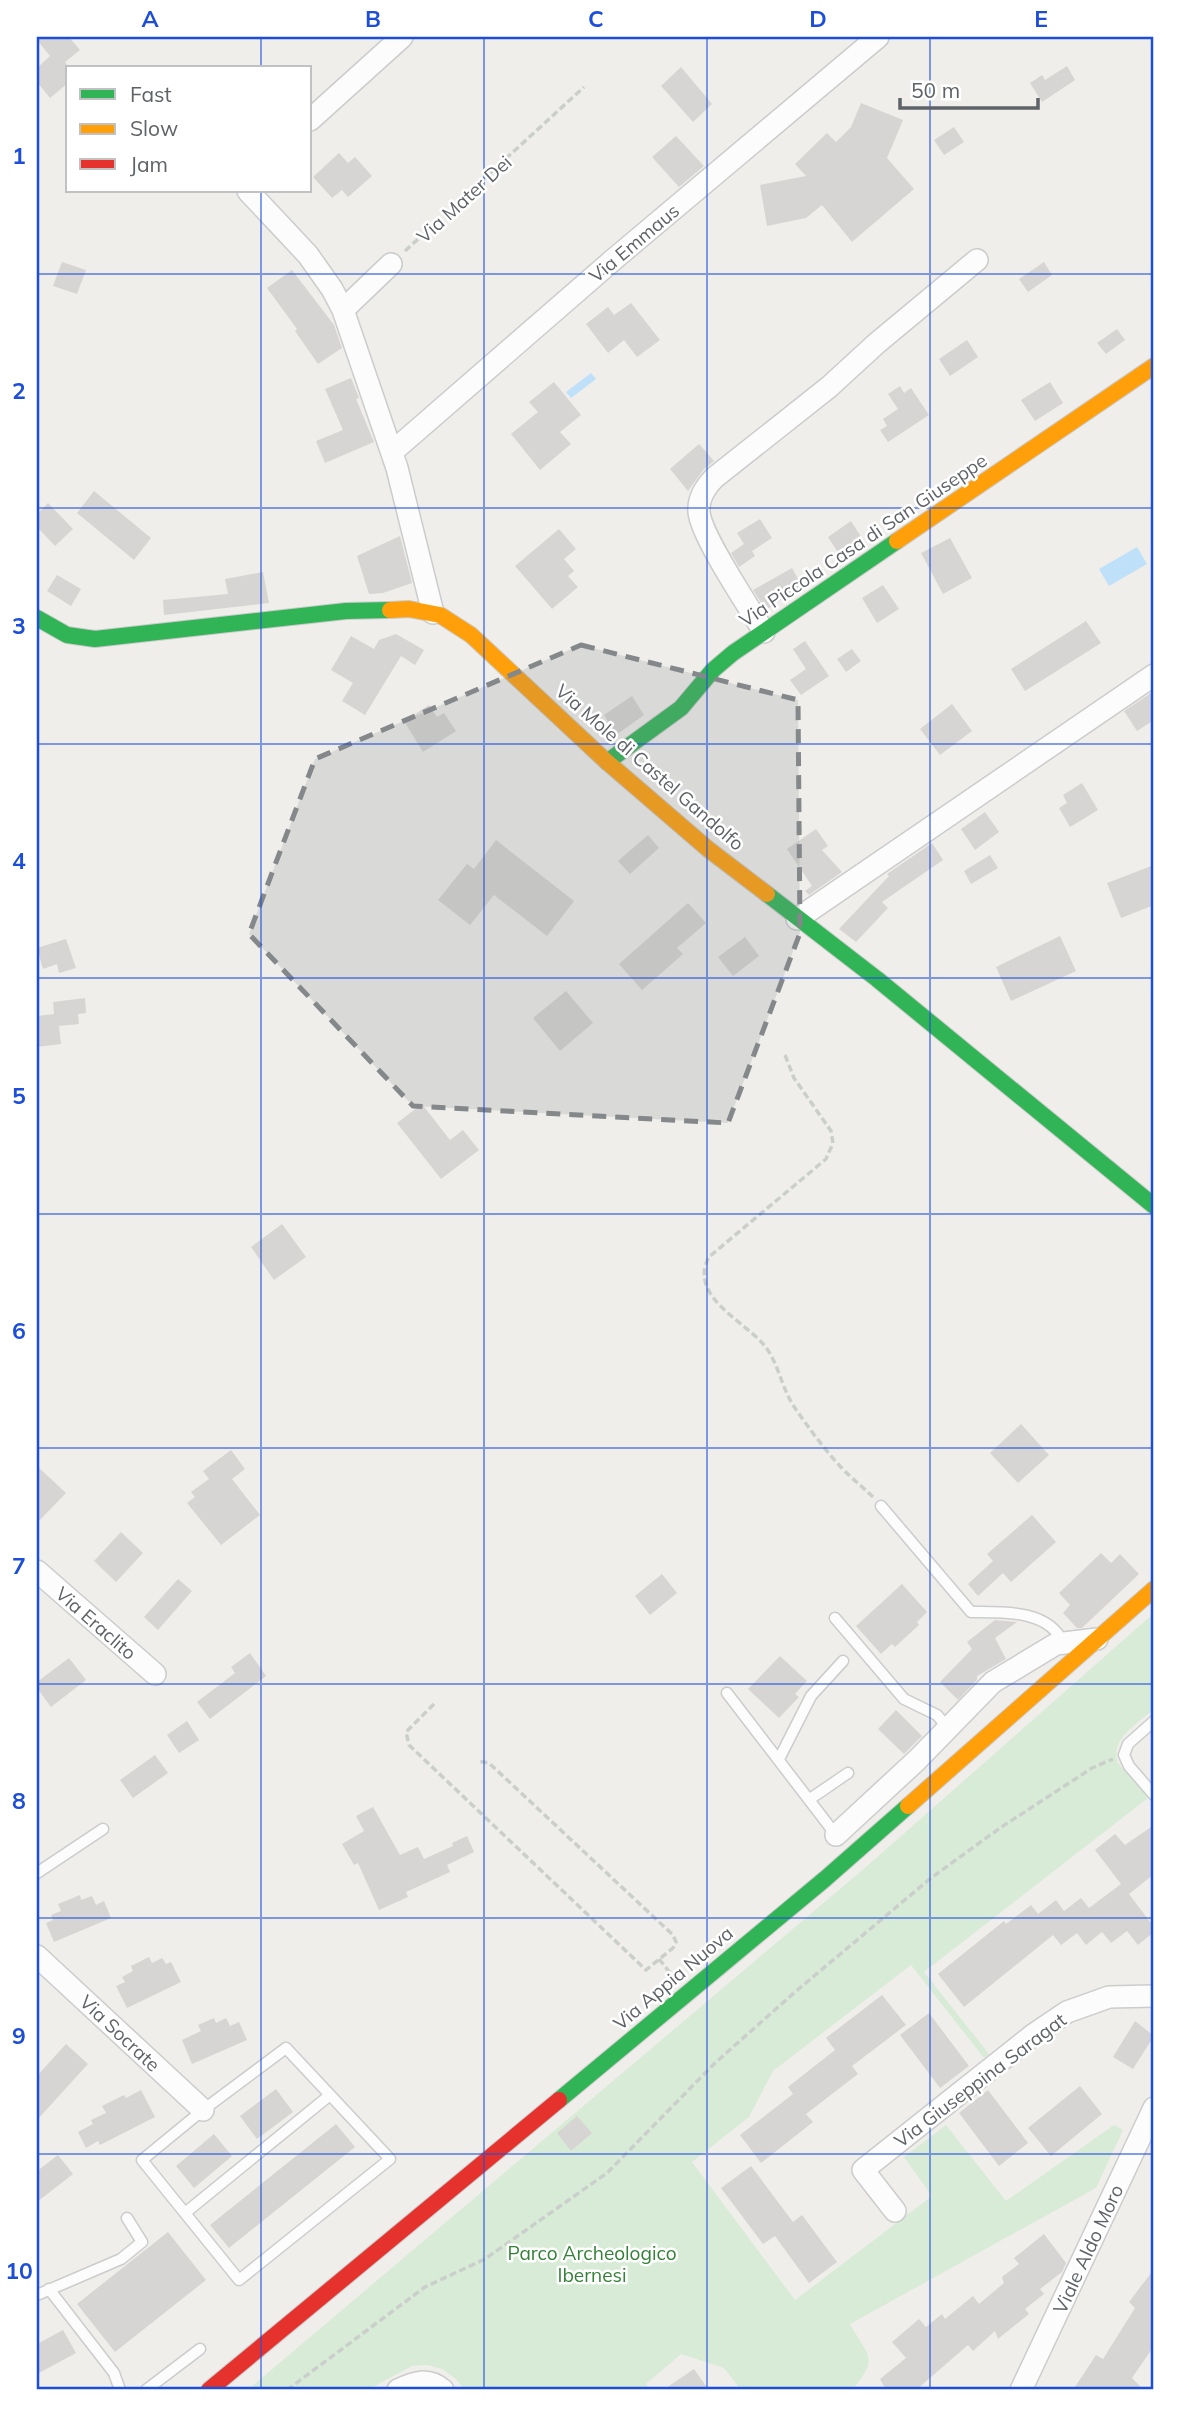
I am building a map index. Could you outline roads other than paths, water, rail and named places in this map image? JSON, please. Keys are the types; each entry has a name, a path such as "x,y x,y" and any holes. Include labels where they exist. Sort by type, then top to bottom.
{"street":[{"path":"312,118 402,37"},
{"name":"Via Emmaus","path":"392,452 613,260 878,37"},
{"path":"249,192 309,255 343,310 392,452 433,613"},
{"path":"764,632 702,526 699,505 703,493 720,474 829,387 877,343 977,260"},
{"path":"343,310 391,264"},
{"name":"Via Piccola Casa di San Giuseppe","path":"607,762 681,708 718,665 1154,366"},
{"name":"Via Mole di Castel Gandolfo","path":"37,618 67,635 95,639 346,611 409,609 447,618 471,635 607,762 708,849 877,979 1154,1206"},
{"path":"797,919 1154,675"},
{"name":"Via Eraclito","path":"37,1571 155,1674"},
{"name":"Via Appia Nuova","path":"209,2390 825,1879 1154,1589"},
{"path":"836,1835 917,1760 993,1682 1056,1644 1097,1639"},
{"name":"Via Socrate","path":"37,1956 203,2109"},
{"name":"Via Giuseppina Saragat","path":"895,2211 863,2170 1033,2035 1067,2012 1109,1997 1154,1996"},
{"name":"Viale Aldo Moro","path":"1021,2390 1154,2108"},
{"path":"398,2390 424,2381 443,2390"}],"lane":[{"path":"881,1506 971,1612 1020,1612 1032,1616 1059,1633 1063,1643"},
{"path":"835,1618 904,1699 937,1715 947,1727"},
{"path":"779,1759 811,1696 843,1661"},
{"path":"727,1693 836,1835"},
{"path":"1154,1721 1128,1744 1124,1755 1129,1766 1154,1796"},
{"path":"810,1799 848,1773"},
{"path":"37,1873 103,1829"},
{"path":"286,2048 390,2159 239,2280 142,2160 203,2109 286,2048"},
{"path":"185,2213 330,2095"},
{"path":"37,2295 121,2259 142,2242 127,2218"},
{"path":"49,2290 114,2373 120,2390"},
{"path":"146,2390 200,2349"}],"water":[{"path":"591,373 596,379 571,398 566,392"},
{"path":"1137,547 1147,564 1109,586 1099,569"}],"park label":[{"name":"Parco Archeologico Ibernesi","path":"592,2264"}]}
